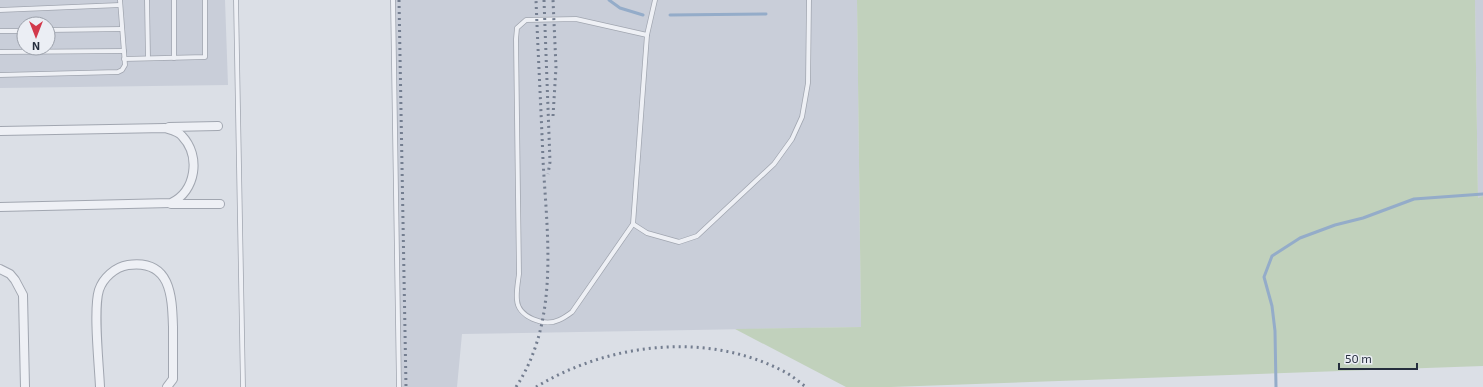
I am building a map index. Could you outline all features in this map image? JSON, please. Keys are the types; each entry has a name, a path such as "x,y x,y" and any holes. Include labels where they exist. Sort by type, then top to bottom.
{"street":[{"path":"0,131 218,126"},
{"path":"152,127 175,131 182,135 193,155 193,172 186,190 179,199 171,203 162,204"},
{"path":"0,208 220,204"},
{"path":"100,387 97,296 104,280 110,274 124,266 134,264 151,267 158,271 164,278 171,293 173,379 167,387"},
{"path":"0,269 10,274 23,295 25,387"}],"lane":[{"path":"0,75 118,72 122,70 125,65 120,0"},
{"path":"147,0 148,58"},
{"path":"174,0 174,58"},
{"path":"124,59 205,57 205,0"},
{"path":"236,0 243,387"},
{"path":"393,0 399,387"},
{"path":"647,35 576,19 526,20 517,28 519,274 517,300 520,311 529,318 543,321 558,321 572,312 633,224 647,35 655,0"},
{"path":"633,224 647,233 679,242 697,236 774,164 792,139 802,117 808,83 809,0"},
{"path":"0,10 120,6"},
{"path":"56,30 122,29"},
{"path":"0,31 16,31"},
{"path":"0,52 124,51"}],"shaded area":[{"path":"0,0 225,0 228,85 0,88"},
{"path":"393,0 857,0 861,327 462,334 457,387 399,387"},
{"path":"1475,0 1483,0 1483,361 1478,198"}],"green space":[{"path":"857,0 1475,0 1478,198 1483,196 1483,366 891,387 846,387 735,329 861,327"}],"waterway":[{"path":"609,0 620,8 643,15"},
{"path":"670,15 766,14"},
{"path":"1276,387 1275,331 1272,306 1264,277 1272,256 1300,238 1335,225 1363,218 1414,199 1483,194"}],"railway":[{"path":"399,0 406,387"},
{"path":"516,387 530,361 539,334 545,306 548,276 547,218 536,0"},
{"path":"544,0 550,162 548,174"},
{"path":"553,0 556,67 553,116"},
{"path":"536,387 564,372 593,361 624,352 656,348 688,347 720,350 751,358 784,372 806,387"}]}
